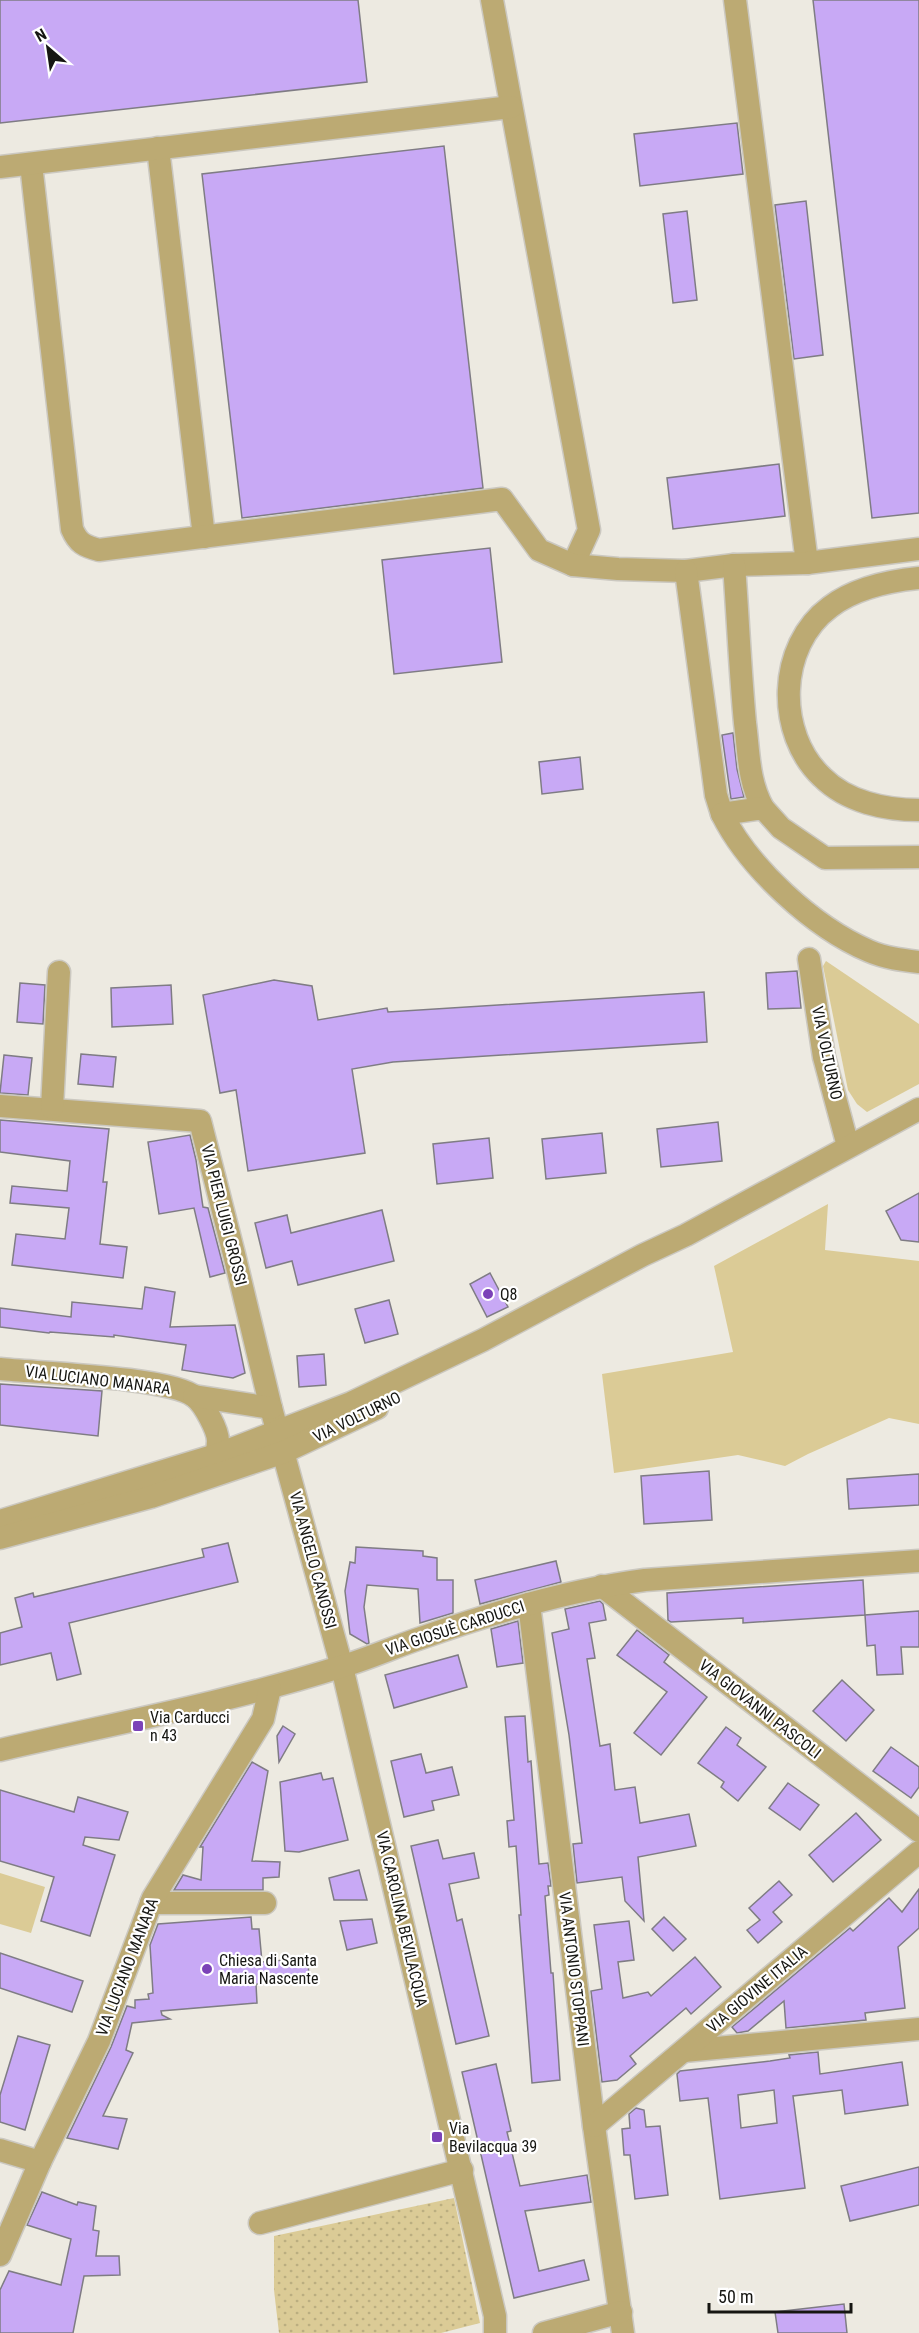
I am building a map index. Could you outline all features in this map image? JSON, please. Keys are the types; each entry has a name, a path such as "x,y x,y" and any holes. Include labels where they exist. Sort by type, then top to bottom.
{"street":[{"path":"492,0 589,530 573,565"},
{"path":"735,0 807,563"},
{"path":"0,167 511,107"},
{"path":"158,148 204,537"},
{"path":"31,164 72,529 76,539 84,546 99,550 502,499 539,550 573,565 618,570 686,571 734,565 807,563 919,549"},
{"path":"734,565 743,697 753,790 764,808 781,828 825,858 919,857"},
{"path":"686,571 716,795 732,834 766,877 833,930 869,951 897,960 919,962"},
{"path":"919,578 897,580 856,591 828,608 807,632 797,653 792,664 788,692 792,723 802,752 822,777 847,795 899,810 919,810"},
{"path":"722,814 764,808"},
{"name":"VIA VOLTURNO","path":"809,959 824,1057 848,1146"},
{"path":"52,1108 59,972"},
{"name":"VIA PIER LUIGI GROSSI","path":"0,1106 52,1108 200,1121 284,1452"},
{"name":"VIA VOLTURNO","path":"0,1521 216,1455 362,1398 483,1340 643,1255 686,1235 919,1109"},
{"name":"VIA VOLTURNO","path":"0,1538 152,1497 284,1452 502,1347 651,1265 686,1235"},
{"name":"VIA LUCIANO MANARA","path":"0,1369 166,1386 194,1396 271,1408"},
{"name":"VIA LUCIANO MANARA","path":"194,1396 206,1412 218,1439 216,1455"},
{"name":"VIA ANGELO CANOSSI","path":"284,1452 320,1594 342,1667"},
{"name":"VIA GIOSUÈ CARDUCCI","path":"0,1750 270,1688 342,1667 423,1637 529,1604 602,1586 645,1580 919,1561"},
{"name":"VIA GIOVANNI PASCOLI","path":"602,1586 919,1831"},
{"name":"VIA ANTONIO STOPPANI","path":"529,1604 594,2126 622,2322"},
{"name":"VIA CAROLINA BEVILACQUA","path":"342,1667 462,2170 495,2316 495,2333"},
{"name":"VIA LUCIANO MANARA","path":"0,2255 40,2162 99,2041 151,1903 263,1719 270,1688"},
{"name":"VIA GIOVINE ITALIA","path":"594,2126 919,1852"},
{"path":"151,1903 265,1903"},
{"path":"684,2051 919,2029"},
{"path":"0,2150 40,2162"},
{"path":"260,2223 462,2170"},
{"path":"544,2333 622,2322"}],"shaded area":[{"path":"826,961 919,1024 919,1084 867,1112 857,1104 848,1090 823,966"},
{"path":"828,1204 825,1250 919,1261 919,1424 889,1418 785,1466 738,1455 614,1473 602,1374 733,1352 714,1266"},
{"path":"0,1873 45,1887 31,1933 0,1924"},
{"path":"454,2198 480,2323 441,2333 279,2333 274,2290 274,2236"}],"building":[{"path":"0,0 358,0 367,82 0,123"},
{"path":"813,0 919,0 919,513 872,518"},
{"path":"737,123 743,174 640,186 634,134"},
{"path":"444,146 483,488 242,518 202,174"},
{"path":"806,201 823,355 794,359 775,205"},
{"path":"687,211 697,300 673,303 663,214"},
{"path":"779,464 785,516 673,529 667,478"},
{"path":"490,548 502,662 394,674 382,560"},
{"path":"733,733 737,769 744,797 731,799 722,735"},
{"path":"580,757 583,789 542,794 539,762"},
{"path":"797,971 801,1008 768,1009 766,973"},
{"path":"274,980 312,986 318,1020 387,1008 388,1012 704,992 707,1042 393,1062 352,1069 365,1153 248,1171 236,1090 220,1093 203,995"},
{"path":"20,983 45,985 43,1024 17,1022"},
{"path":"171,985 173,1024 112,1027 111,988"},
{"path":"81,1054 116,1057 113,1087 78,1084"},
{"path":"4,1055 32,1058 28,1095 0,1093"},
{"path":"0,1120 109,1129 103,1182 107,1182 100,1244 127,1247 123,1278 12,1265 16,1234 65,1239 69,1208 10,1203 12,1186 67,1191 70,1161 0,1152"},
{"path":"718,1122 722,1161 661,1167 657,1129"},
{"path":"602,1133 606,1173 546,1179 542,1139"},
{"path":"190,1135 203,1207 208,1208 225,1273 210,1277 194,1208 159,1214 148,1142"},
{"path":"489,1138 493,1178 437,1184 433,1144"},
{"path":"919,1193 919,1242 901,1240 886,1211"},
{"path":"382,1210 394,1261 298,1285 292,1261 266,1268 255,1223 287,1215 291,1233"},
{"path":"490,1273 508,1307 487,1317 470,1284"},
{"path":"145,1287 175,1292 170,1327 235,1325 245,1373 233,1378 182,1370 186,1345 114,1335 114,1337 49,1333 0,1327 0,1308 71,1317 72,1302 142,1309"},
{"path":"389,1300 398,1334 365,1343 355,1309"},
{"path":"324,1354 326,1385 299,1387 297,1356"},
{"path":"0,1384 102,1391 98,1436 0,1425"},
{"path":"709,1471 712,1520 644,1524 641,1476"},
{"path":"919,1474 919,1505 849,1509 847,1479"},
{"path":"228,1543 238,1582 69,1623 81,1674 57,1680 51,1653 0,1665 0,1633 22,1627 15,1598 33,1593 34,1597 204,1557 202,1549"},
{"path":"356,1547 423,1551 423,1556 437,1558 437,1580 453,1580 453,1613 420,1623 418,1589 367,1585 364,1607 369,1643 350,1634 345,1591 350,1562 355,1563"},
{"path":"556,1561 561,1582 480,1604 475,1580"},
{"path":"863,1580 865,1615 743,1623 743,1618 671,1622 668,1620 667,1593"},
{"path":"600,1601 603,1604 606,1620 589,1623 595,1658 587,1659 600,1746 610,1744 615,1790 635,1787 640,1823 689,1814 696,1846 638,1857 644,1921 625,1901 622,1877 577,1883 573,1844 582,1843 569,1735 552,1633 569,1629 565,1609"},
{"path":"919,1611 919,1647 901,1647 903,1674 877,1675 875,1645 867,1646 865,1615"},
{"path":"518,1621 523,1663 497,1667 491,1629"},
{"path":"637,1630 669,1655 664,1662 707,1697 661,1755 634,1733 667,1692 617,1655"},
{"path":"458,1655 467,1687 394,1708 385,1675"},
{"path":"842,1680 874,1710 846,1741 813,1711"},
{"path":"525,1716 539,1864 548,1863 551,1886 548,1886 549,1895 545,1896 560,2080 532,2083 516,1846 509,1847 507,1821 514,1820 505,1717"},
{"path":"283,1726 295,1734 279,1762 277,1736"},
{"path":"726,1727 741,1738 737,1745 766,1767 738,1801 721,1787 724,1782 698,1763"},
{"path":"891,1747 919,1767 919,1787 911,1798 873,1771"},
{"path":"421,1754 426,1773 452,1767 459,1795 432,1801 434,1810 404,1817 391,1761"},
{"path":"252,1762 268,1771 252,1861 280,1862 279,1877 263,1878 263,1890 174,1890 183,1875 201,1880 203,1847 200,1847"},
{"path":"321,1773 323,1780 333,1778 348,1840 299,1852 285,1851 280,1782"},
{"path":"788,1783 819,1805 800,1830 769,1808"},
{"path":"0,1790 74,1812 78,1797 128,1812 119,1840 85,1837 83,1845 115,1855 90,1936 41,1921 54,1877 0,1861"},
{"path":"856,1813 881,1840 833,1882 809,1855"},
{"path":"438,1840 443,1859 474,1853 479,1878 449,1884 457,1921 462,1919 489,2036 456,2044 411,1846"},
{"path":"359,1870 367,1900 334,1900 329,1878"},
{"path":"779,1881 792,1895 773,1912 782,1922 758,1943 747,1930 760,1920 749,1908"},
{"path":"919,1889 919,1928 898,1947 905,2008 865,2013 866,2020 786,2028 784,2001 748,2031 737,2033 732,2027 850,1928 853,1931 889,1898 902,1912"},
{"path":"251,1917 252,1929 259,1929 262,1962 308,1958 309,1981 256,1984 257,2003 161,2011 162,2015 170,2019 132,2023 126,2050 133,2053 103,2116 127,2119 118,2149 67,2138 111,2047 127,2006 135,2008 135,2000 149,1999 148,1994 153,1993 150,1945 158,1924"},
{"path":"664,1917 686,1939 673,1951 652,1929"},
{"path":"372,1919 377,1943 347,1950 340,1921"},
{"path":"629,1921 634,1960 618,1962 623,1998 648,1992 651,1996 695,1957 721,1987 691,2014 686,2008 630,2056 636,2064 617,2080 602,2082 591,1991 602,1989 594,1925"},
{"path":"0,1953 83,1981 72,2012 0,1988"},
{"path":"18,2036 50,2045 25,2130 0,2122 0,2095"},
{"path":"818,2052 820,2074 902,2062 908,2105 845,2114 842,2090 793,2096 805,2188 720,2199 708,2098 680,2101 677,2074 680,2071 790,2058 789,2055","holes":["774,2090 777,2123 741,2128 738,2095"]},
{"path":"496,2064 511,2131 507,2132 520,2186 587,2175 591,2202 525,2211 539,2271 584,2260 589,2280 514,2298 462,2072"},
{"path":"636,2108 644,2110 646,2127 660,2126 668,2195 635,2199 630,2155 624,2155 622,2129 630,2128 629,2114"},
{"path":"919,2167 919,2205 850,2221 841,2186"},
{"path":"42,2192 77,2205 78,2202 96,2206 93,2230 99,2231 96,2256 119,2256 120,2275 84,2276 73,2333 0,2333 0,2290 9,2271 61,2285 71,2239 27,2225"},
{"path":"844,2304 847,2333 778,2333 775,2312"}],"place":[{"name":"Q8","path":"488,1294"},
{"name":"Via Carducci n 43","path":"138,1726"},
{"name":"Chiesa di Santa Maria Nascente","path":"207,1969"},
{"name":"Via Bevilacqua 39","path":"437,2137"}]}
